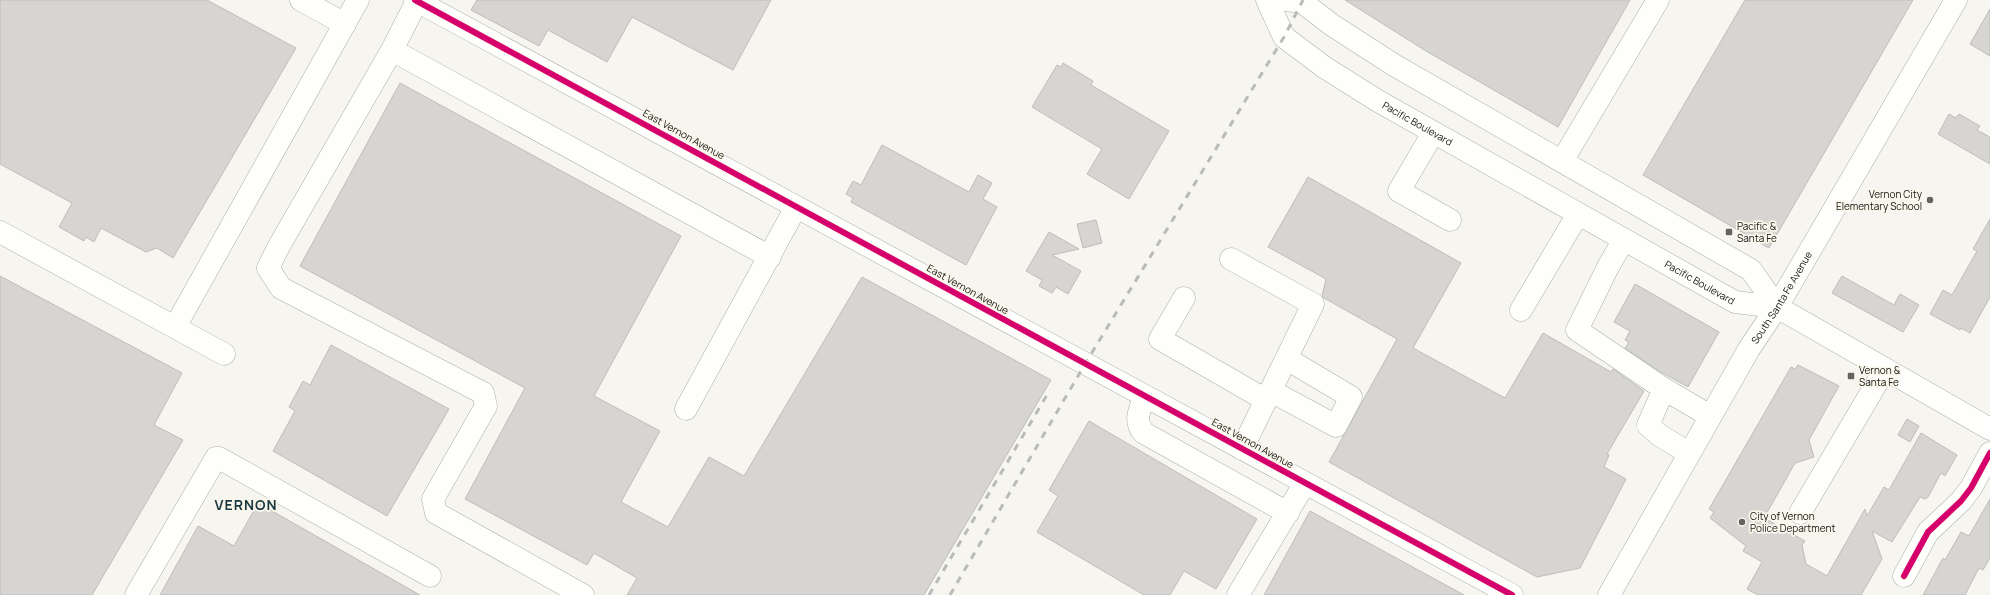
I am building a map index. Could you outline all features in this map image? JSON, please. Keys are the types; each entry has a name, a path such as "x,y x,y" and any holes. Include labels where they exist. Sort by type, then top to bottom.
{"main road":[{"path":"302,0 345,24"},
{"path":"175,327 358,0"},
{"path":"416,0 392,50 268,268 281,288 483,393 486,406 434,499 436,513 583,595"},
{"name":"East Vernon Avenue","path":"416,0 1512,595"},
{"name":"Pacific Boulevard","path":"1267,0 1284,37 1324,67 1433,133 1578,214 1623,241 1735,302 1777,307"},
{"path":"1286,0 1302,2 1332,25 1394,65 1751,270 1777,307 1990,429"},
{"path":"1562,161 1658,0"},
{"name":"South Santa Fe Avenue","path":"1609,595 1749,348 1777,307 1956,0"},
{"path":"392,50 770,257"},
{"path":"1433,133 1399,191 1450,220"},
{"path":"686,410 796,207"},
{"path":"1521,310 1578,214"},
{"path":"0,232 224,354"},
{"path":"1623,241 1608,267 1578,330 1664,389 1710,416"},
{"path":"1231,259 1314,304 1268,396 1240,487"},
{"path":"1184,298 1160,340 1268,396 1336,426 1351,397 1286,359"},
{"path":"1800,513 1885,369"},
{"path":"1664,389 1648,425 1659,435 1689,453"},
{"path":"1145,396 1137,416 1140,429 1144,433 1288,512"},
{"path":"1904,576 1928,532 1964,497 1990,453"},
{"path":"136,595 216,458 219,458 300,502 430,576"},
{"path":"1238,595 1306,483"}],"building":[{"path":"0,0 207,0 296,48 173,258 157,248 146,252 101,228 94,242 86,237 84,241 59,227 72,203 0,164"},
{"path":"477,0 771,0 733,70 632,17 607,62 548,30 539,46 471,10"},
{"path":"1345,0 1630,0 1558,127 1426,51"},
{"path":"1745,0 1913,0 1769,248 1643,175"},
{"path":"1990,9 1990,56 1970,44"},
{"path":"1063,63 1093,81 1091,85 1169,131 1129,199 1087,174 1102,149 1032,107 1057,65 1061,67"},
{"path":"400,83 681,236 594,396 660,431 621,502 668,527 709,457 744,476 862,277 1051,380 924,595 627,595 637,578 594,553 587,565 465,499 525,388 300,266"},
{"path":"1949,114 1956,118 1959,114 1980,126 1977,130 1990,137 1990,164 1938,134"},
{"path":"882,145 969,192 978,175 992,183 983,199 997,207 966,265 851,202 853,198 846,194 853,181 861,185"},
{"path":"1308,177 1461,263 1413,348 1505,398 1543,333 1611,372 1613,369 1644,391 1607,454 1609,455 1604,467 1626,479 1580,568 1537,577 1329,462 1397,339 1324,298 1322,296 1326,279 1268,247"},
{"path":"1990,219 1990,297 1970,333 1961,328 1960,330 1930,314 1943,290 1952,295 1977,251 1973,249"},
{"path":"1096,220 1102,243 1083,248 1077,224"},
{"path":"1049,232 1079,249 1052,255 1081,271 1068,294 1056,287 1052,293 1039,286 1042,280 1026,271"},
{"path":"0,276 182,373 154,425 183,440 92,595 0,595"},
{"path":"1842,276 1894,305 1900,294 1919,305 1903,332 1832,293"},
{"path":"1635,284 1719,332 1688,387 1659,371 1625,348 1629,342 1625,340 1630,331 1614,322"},
{"path":"331,345 449,409 387,516 273,451 295,411 289,407 303,381 310,385"},
{"path":"1798,365 1839,386 1809,440 1814,457 1795,463 1764,518 1805,541 1802,545 1806,564 1827,576 1865,509 1867,516 1884,487 1889,490 1921,433 1957,455 1945,476 1941,473 1928,497 1925,499 1920,497 1892,542 1872,531 1882,559 1861,595 1758,595 1747,589 1762,562 1743,551 1746,546 1710,518 1714,512 1709,509 1791,367 1795,369"},
{"path":"1907,419 1919,426 1910,442 1898,435"},
{"path":"1089,421 1257,519 1216,589 1184,571 1170,595 1144,595 1037,532 1058,496 1049,490"},
{"path":"1990,499 1990,558 1983,570 1979,568 1965,595 1923,595 1943,558 1945,560 1961,532 1969,536"},
{"path":"258,503 420,595 160,595 198,526 234,546"},
{"path":"1310,511 1464,595 1264,595"}],"railway":[{"path":"950,595 1085,364 1284,37 1303,0"},
{"path":"929,595 1047,395"}],"cycle path":[{"path":"415,0 1512,595"},
{"path":"1904,576 1928,532 1961,501 1971,488 1990,453"}],"place":[{"name":"Vernon City Elementary School","path":"1930,200"},
{"name":"Pacific & Santa Fe","path":"1729,232"},
{"name":"Vernon & Santa Fe","path":"1851,376"},
{"name":"City of Vernon Police Department","path":"1742,522"}],"district":[{"name":"VERNON","path":"246,504"}]}
